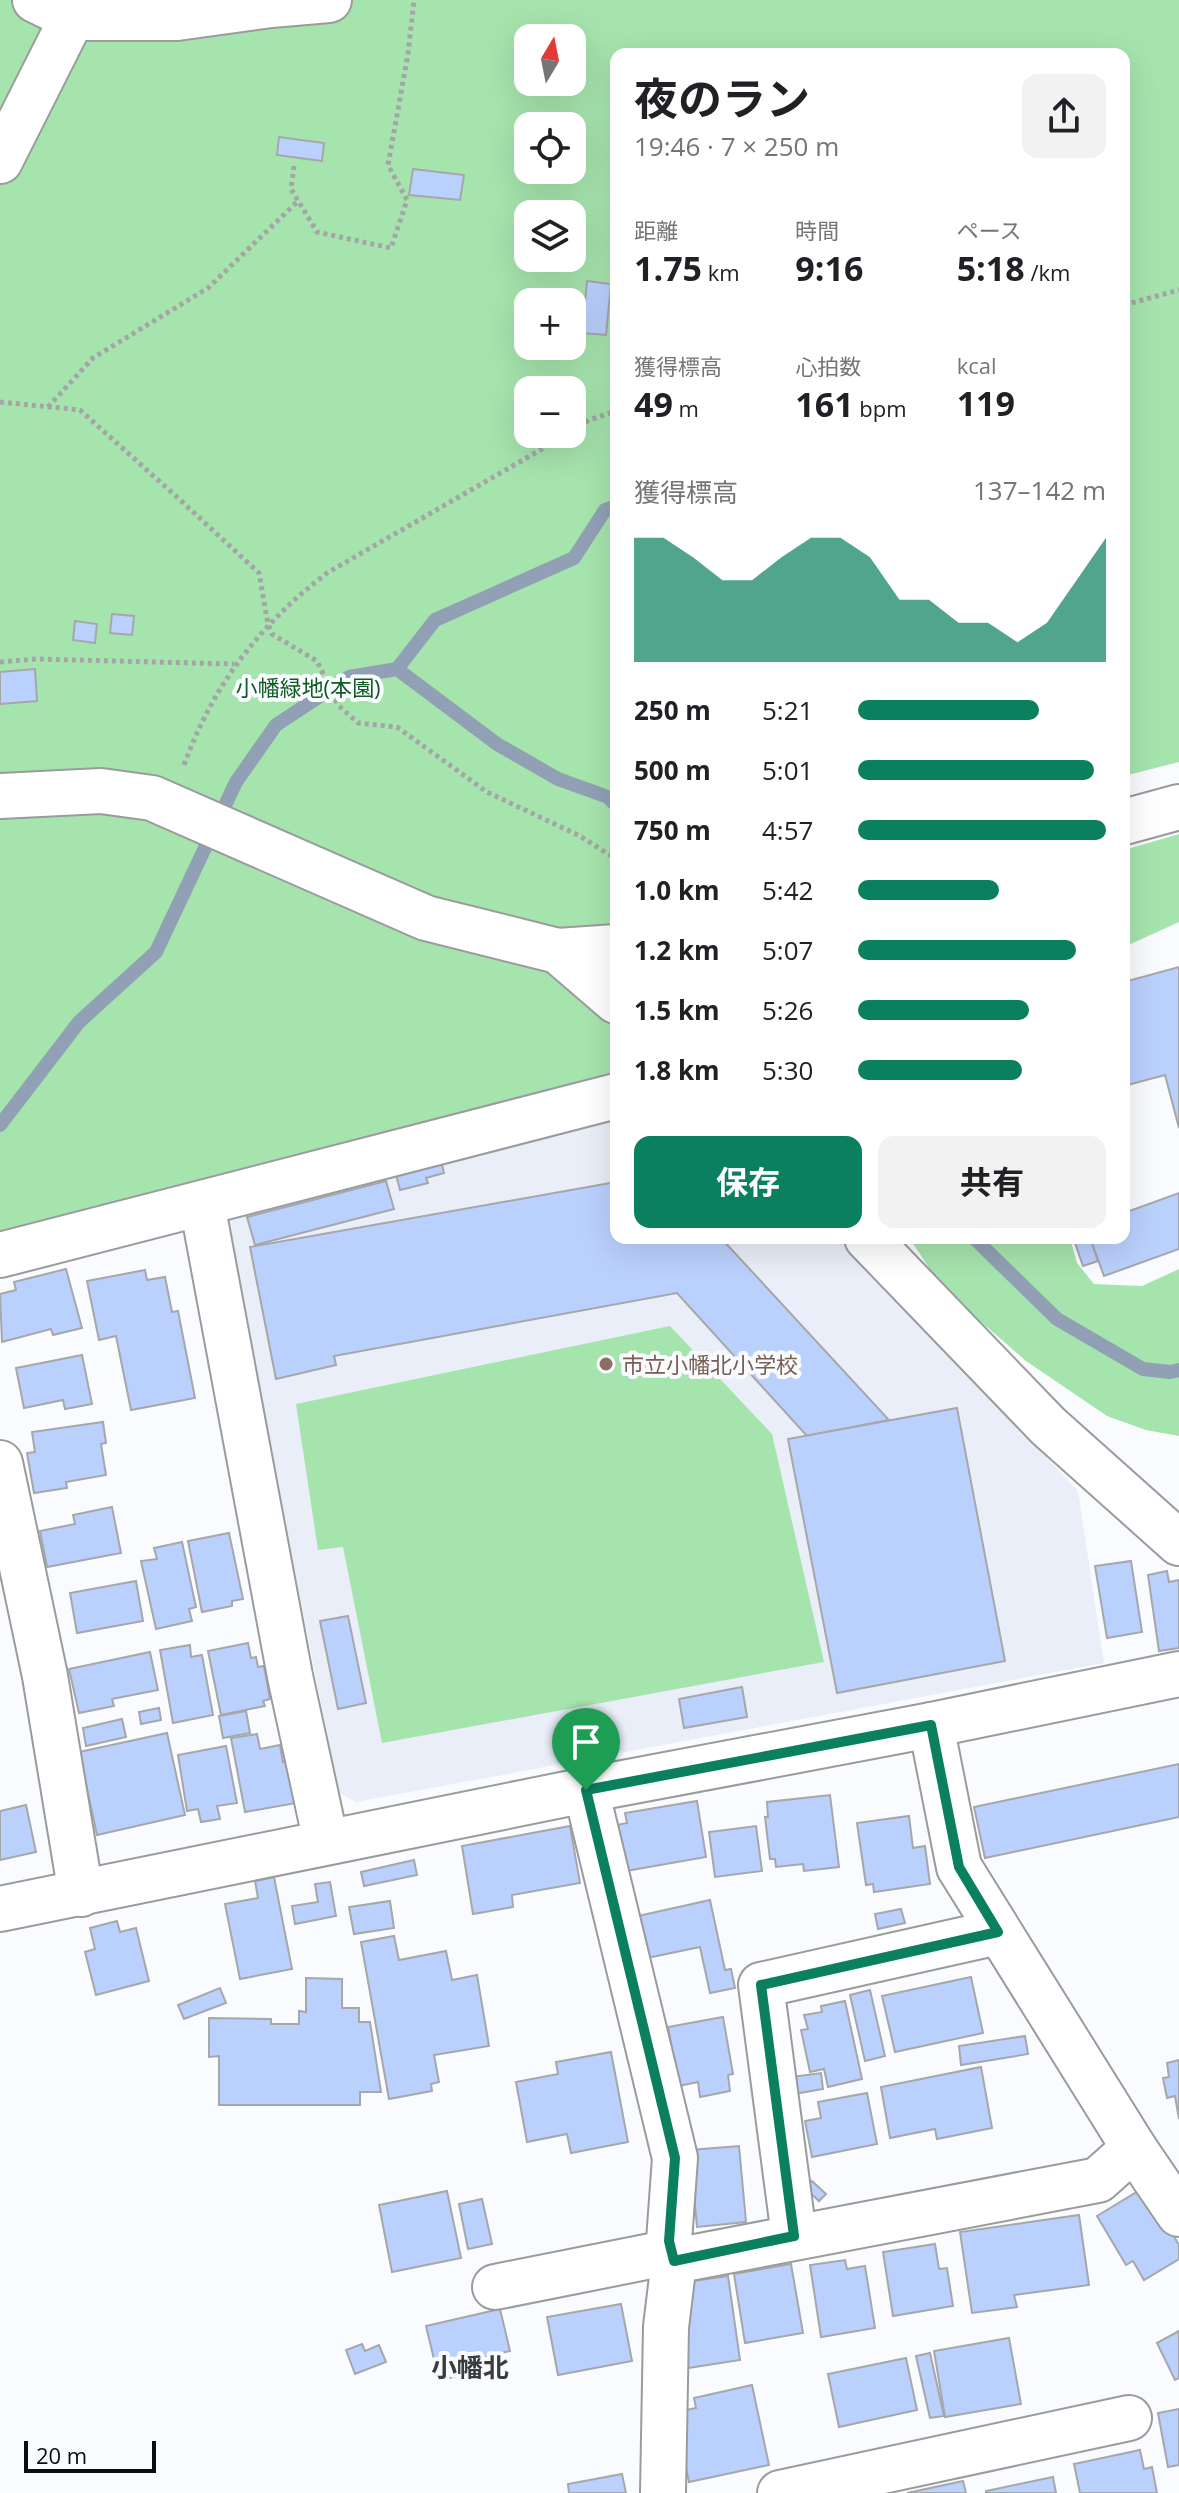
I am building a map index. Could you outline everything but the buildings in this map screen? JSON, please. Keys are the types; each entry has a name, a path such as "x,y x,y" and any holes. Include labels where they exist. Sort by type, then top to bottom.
{"street":[{"path":"0,161 53,9 177,18 329,0"},
{"path":"0,796 101,791 152,798 183,793 252,842 426,918 558,951 610,947"},
{"path":"1130,820 1179,807"},
{"path":"558,951 610,996"},
{"path":"0,1255 610,1098"},
{"path":"202,1204 290,1676 326,1842"},
{"path":"873,1244 1048,1426 1179,1543"},
{"path":"0,1463 45,1676 81,1894"},
{"path":"0,1909 1179,1674"},
{"path":"931,1725 959,1867 1134,2148 1179,2214"},
{"path":"586,1790 675,2158 669,2241 672,2256 666,2327 663,2493"},
{"path":"794,2236 761,1985 998,1932"},
{"path":"495,2287 1098,2180 1134,2148"},
{"path":"780,2493 1129,2418"}],"path":[{"path":"294,166 291,189 317,232 391,248 407,200 388,165 408,54 414,0"},
{"path":"48,407 93,358 208,288 298,201"},
{"path":"1130,303 1179,290"},
{"path":"0,402 80,410 259,573 272,634 317,661 338,705 358,723 397,727 487,792 580,836 610,855"},
{"path":"586,422 610,413"},
{"path":"183,793 197,729 235,664 291,600 327,573 544,448"},
{"path":"0,662 36,659 235,664"}],"shaded area":[{"name":"市立小幡北小学校","path":"610,1109 610,1244 845,1244 1078,1491 1104,1663 356,1802 339,1793 227,1230 235,1202"}],"green space":[{"name":"小幡緑地(本園)","path":"0,0 1179,0 1179,762 1130,774 1130,48 610,48 610,1091 0,1250"},
{"path":"1179,834 1179,922 1130,944 1130,848"},
{"path":"913,1244 1072,1244 1077,1263 1094,1284 1142,1286 1179,1269 1179,1436 1146,1430 1107,1416 1026,1361 943,1289"},
{"path":"670,1326 772,1434 824,1662 382,1743 343,1547 318,1550 296,1404"}],"waterway":[{"path":"0,1125 79,1022 156,952 236,782 276,725 349,677 397,669 435,620 574,558 605,510 610,508"},
{"path":"397,669 497,744 558,779 610,799"},
{"path":"980,1244 1057,1319 1143,1369 1179,1370"}],"place":[{"name":"市立小幡北小学校","path":"606,1364"}],"district":[{"name":"小幡北","path":"470,2367"}],"route":[{"path":"931,1725 959,1867 998,1932 761,1985 794,2236 674,2261 669,2241 675,2158 586,1790 931,1725"}]}
